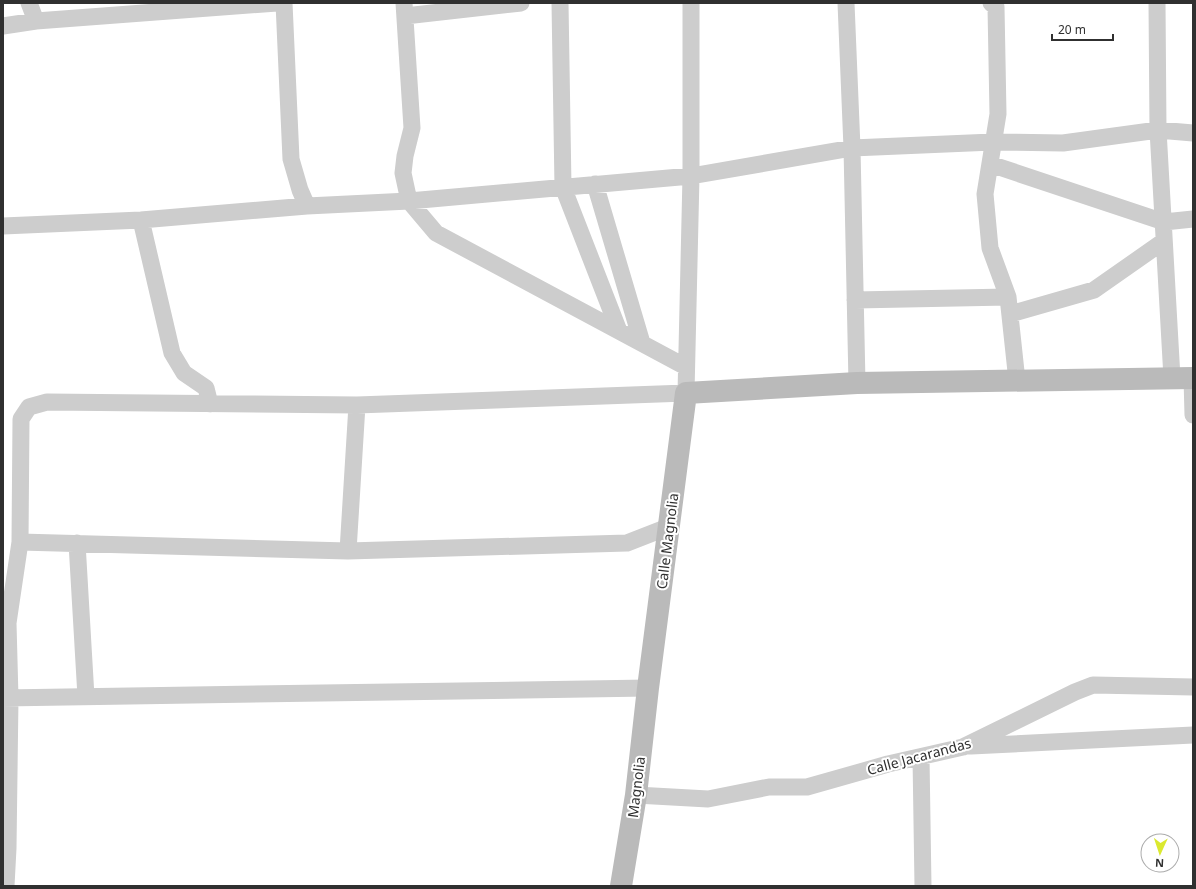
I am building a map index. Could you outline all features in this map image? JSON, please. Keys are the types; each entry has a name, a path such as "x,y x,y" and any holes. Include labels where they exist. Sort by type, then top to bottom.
{"street":[{"path":"28,3 36,21"},
{"path":"3,26 36,21 277,3"},
{"path":"284,3 291,159 300,190 307,206"},
{"path":"521,3 405,9 412,128 405,156 403,173 409,201 436,233 686,367"},
{"path":"560,3 563,187 619,331"},
{"path":"686,393 691,176 690,3"},
{"path":"846,3 852,148 857,383"},
{"path":"991,3 996,7 998,114 985,194 990,248 1008,297 1017,381"},
{"path":"1157,3 1158,130 1164,241 1185,378 1193,415"},
{"path":"3,226 141,220 307,206 409,201 691,176 852,148 993,142 1063,143 1158,130 1193,133"},
{"path":"990,164 1164,222 1193,219"},
{"path":"595,184 642,343"},
{"path":"141,220 172,353 184,373 206,388 210,404"},
{"path":"1010,314 1094,290 1164,241"},
{"path":"855,300 1008,297"},
{"path":"6,886 5,849 8,623 20,542 21,419 29,406 47,402 357,405 686,393 857,383 1185,378"},
{"name":"Calle Magnolia","path":"648,688 686,393"},
{"path":"348,551 357,405"},
{"path":"20,542 348,551 627,543 668,527"},
{"path":"77,543 86,697"},
{"name":"Calle Jacarandas","path":"636,795 708,799 769,787 807,788 888,764 963,747 1075,692 1093,685 1193,687"},
{"path":"7,698 648,688"},
{"name":"Magnolia","path":"621,886 636,795 648,688"},
{"path":"963,747 1193,735"},
{"path":"920,757 923,886"}]}
